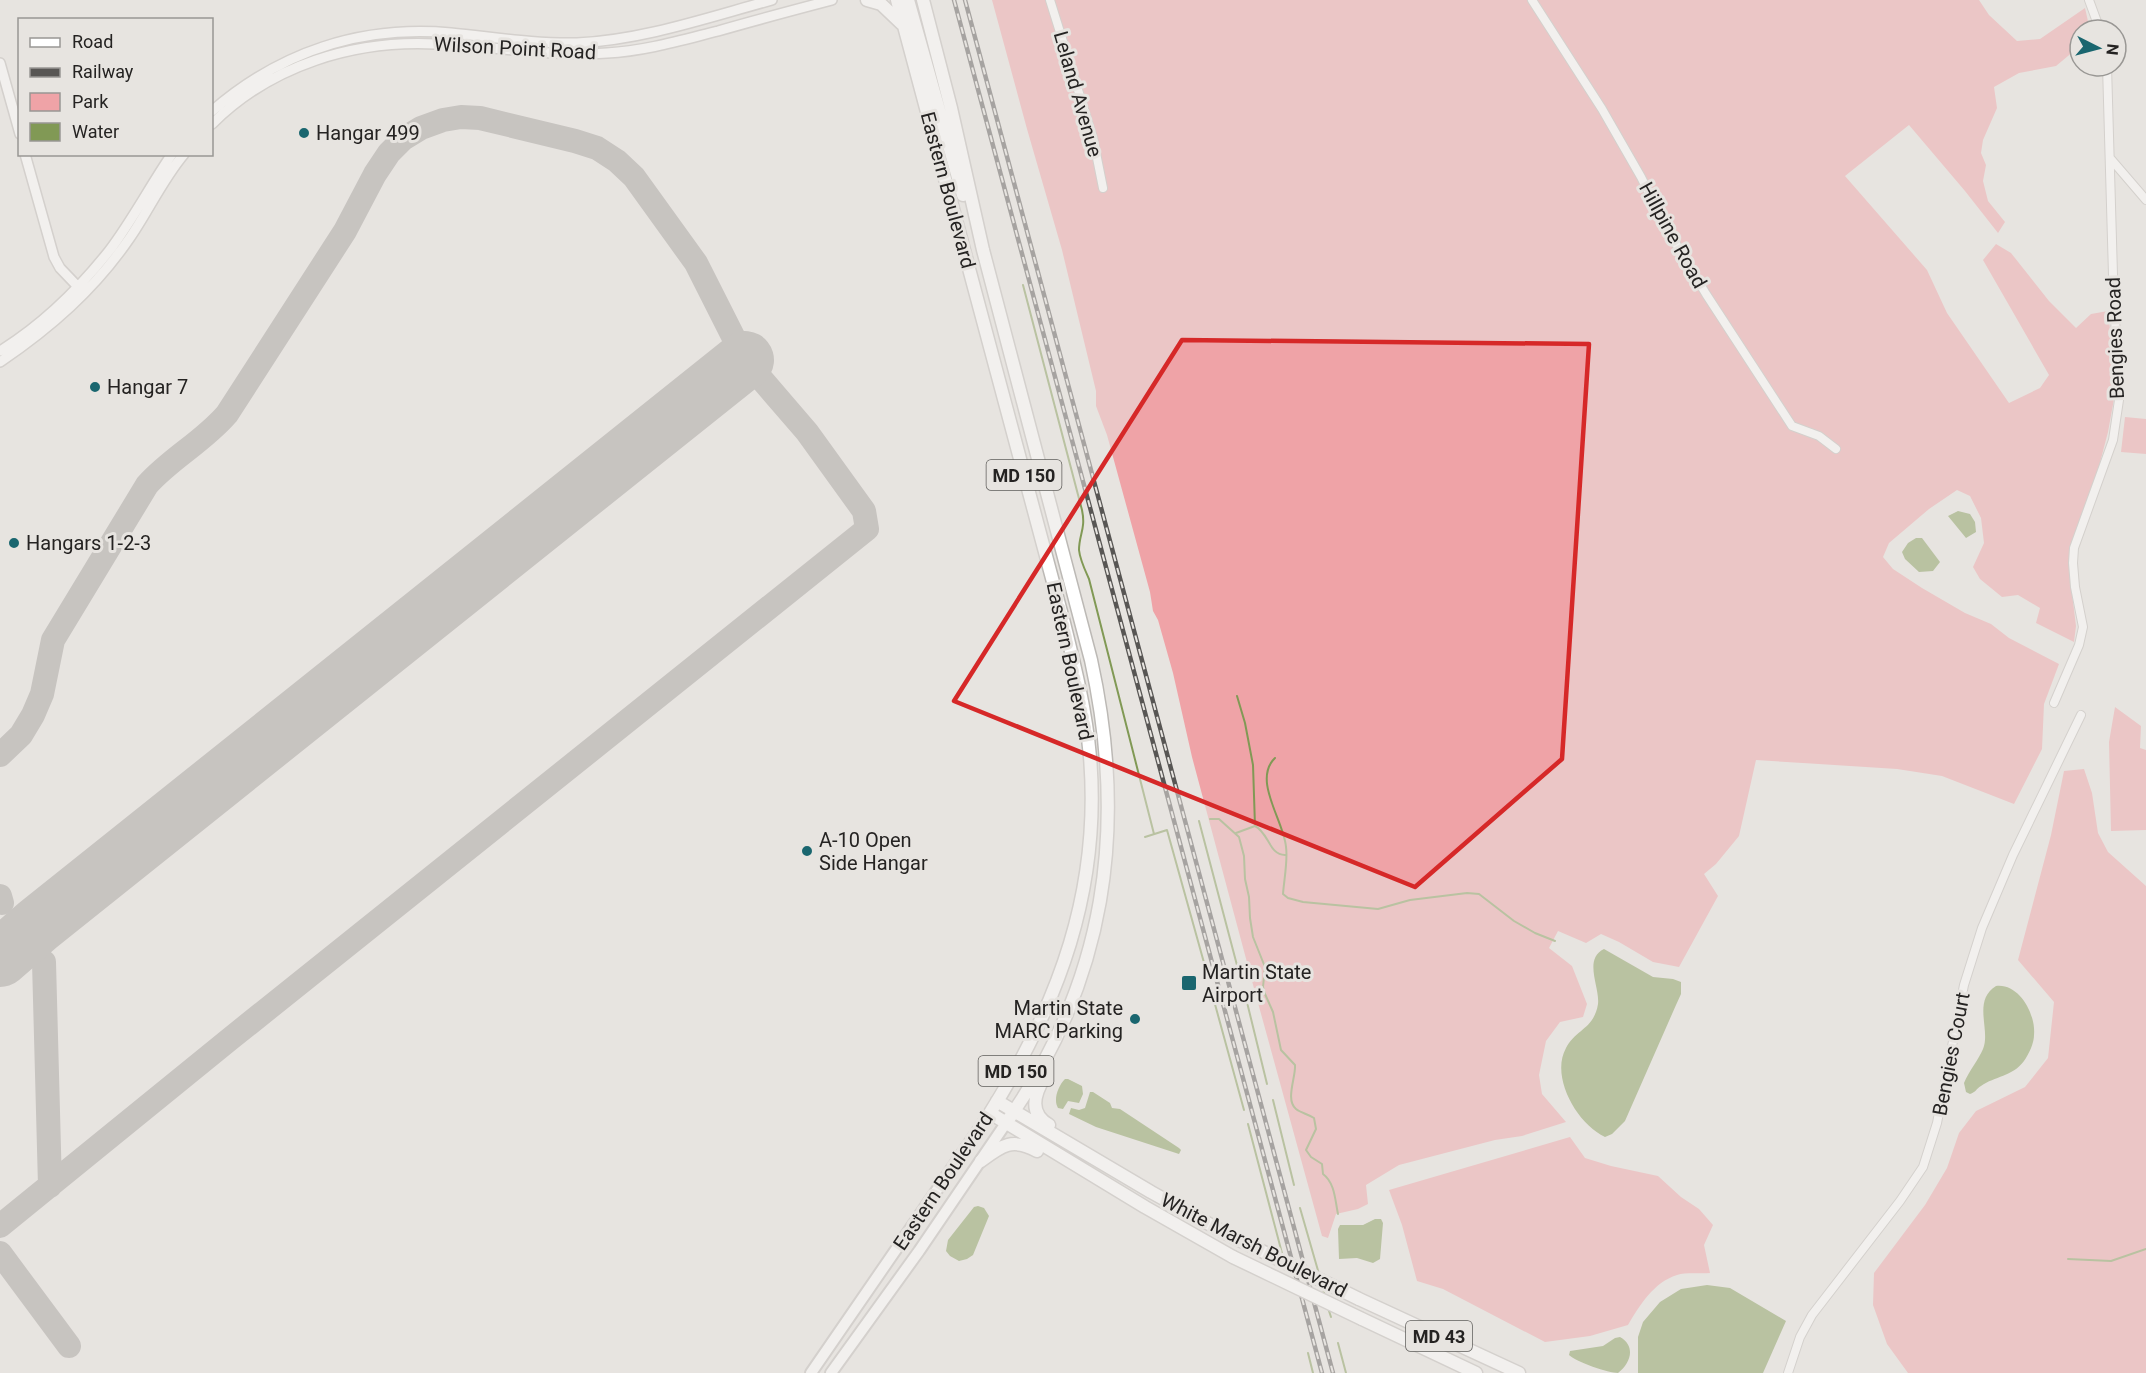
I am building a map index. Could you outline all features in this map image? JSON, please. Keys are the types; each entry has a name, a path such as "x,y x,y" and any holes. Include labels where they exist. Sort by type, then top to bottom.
{"main road":[{"path":"867,0 881,4 904,26"},
{"name":"Eastern Boulevard","path":"811,1373 990,1113 1019,1066 1039,1027 1070,946 1087,861 1091,807 1090,759 1084,710 1064,623 897,0"},
{"path":"908,0 971,223 983,250"},
{"name":"Eastern Boulevard","path":"831,1373 981,1161 1050,1052 1080,980 1099,914 1107,855 1109,789 1107,758 1102,714 1091,660 983,250 951,108 923,0"},
{"path":"1050,1052 1050,1067 1039,1086 1035,1100 1037,1115 1044,1122 1105,1157 1112,1169"},
{"name":"White Marsh Boulevard","path":"997,1101 1229,1235 1359,1299 1519,1373"},
{"name":"White Marsh Boulevard","path":"990,1113 1233,1257 1476,1373"},
{"path":"981,1161 1006,1144 1020,1144 1060,1164 1076,1166"}],"street":[{"name":"Wilson Point Road","path":"213,110 244,85 283,62 338,42 363,36 412,32 449,33 527,42 579,43 638,35 772,0"},
{"name":"Wilson Point Road","path":"213,123 253,91 285,73 315,60 364,47 390,44 438,44 531,53 573,55 610,53 654,46 832,0"},
{"name":"Leland Avenue","path":"1050,0 1093,138 1103,188"},
{"name":"Hillpine Road","path":"1532,0 1602,109 1641,177 1667,229 1706,294 1792,426 1818,436 1836,449"},
{"path":"2089,0 2096,18"},
{"path":"650,32 654,46"},
{"path":"638,35 642,48"},
{"path":"0,63 18,127"},
{"name":"Bengies Road","path":"2054,703 2079,645 2083,627 2075,587 2074,548 2113,440 2119,400 2107,78"},
{"path":"26,156 54,257 81,290"},
{"path":"0,362 64,314 109,251 171,156"},
{"path":"0,351 34,328 81,290 118,255 183,156"},
{"path":"2110,158 2146,200"},
{"name":"Bengies Court","path":"1788,1373 1800,1337 1812,1315 1923,1167 1935,1131 1964,985 1982,928 2009,864 2081,715"}],"highlighted area":[{"path":"1182,340 1589,344 1562,759 1415,887 954,701"}],"green space":[{"path":"992,0 1979,0 1989,15 2017,41 2040,39 2068,20 2068,56 2056,66 2019,73 1994,87 1997,108 1983,140 1981,153 1986,165 1983,181 1988,201 2005,222 1998,233 1909,125 1845,176 1927,270 1947,313 2009,403 2040,388 2049,375 1983,260 1996,244 2011,253 2049,301 2076,328 2091,314 2108,311 2115,377 2114,399 2108,432 2070,577 2076,626 2074,642 2036,623 2040,608 2018,595 2002,597 1980,579 1973,567 1984,543 1981,518 1970,496 1957,490 1929,509 1889,543 1883,557 1893,569 1922,588 1965,613 1991,624 2009,638 2059,664 2044,704 2042,749 2014,804 1942,776 1897,769 1756,760 1739,836 1716,864 1704,874 1718,896 1679,967 1653,962 1601,934 1586,943 1558,931 1549,948 1572,966 1587,1004 1583,1017 1560,1022 1546,1041 1539,1075 1542,1094 1566,1122 1522,1136 1495,1140 1399,1165 1366,1185 1368,1204 1336,1214 1328,1238 1322,1236 1192,757 1173,673 1158,620 1153,611 1150,592 1107,435 1096,406 1096,391 1062,250"},
{"path":"2085,8 2087,18 2070,18"},
{"path":"2125,417 2146,419 2146,454 2121,452"},
{"path":"2115,707 2141,726 2140,748 2146,750 2146,830 2111,831 2109,742"},
{"path":"2084,769 2092,793 2098,833 2108,852 2146,886 2146,1373 1908,1373 1887,1344 1873,1305 1874,1273 1925,1205 1947,1168 1959,1133 1976,1111 2025,1087 2048,1058 2054,1002 2018,960 2051,835 2064,771"},
{"path":"1570,1137 1585,1158 1658,1176 1681,1197 1699,1209 1713,1225 1704,1245 1710,1273 1681,1274 1661,1283 1642,1303 1628,1325 1590,1336 1545,1342 1443,1289 1417,1281 1402,1225 1389,1190"}],"water":[{"path":"1958,511 1970,514 1975,522 1976,532 1966,538 1948,516"},
{"path":"1916,538 1922,538 1940,562 1933,571 1919,572 1905,559 1902,552 1908,543"},
{"path":"1604,949 1653,977 1681,982 1681,994 1625,1121 1612,1134 1605,1137 1595,1131 1576,1111 1564,1085 1561,1072 1566,1048 1589,1024 1596,1012 1598,997 1593,966 1594,959"},
{"path":"1996,986 2012,989 2029,1009 2034,1027 2033,1041 2028,1055 2019,1066 1970,1094 1966,1092 1964,1083 1983,1049 1985,1033 1983,1008 1989,992"},
{"path":"1065,1079 1082,1086 1083,1094 1079,1103 1068,1101 1063,1109 1058,1108 1056,1097"},
{"path":"1090,1092 1110,1103 1112,1108 1120,1109 1179,1148 1181,1150 1179,1154 1096,1127 1069,1114 1071,1108 1079,1110 1085,1108"},
{"path":"974,1207 984,1208 989,1216 973,1255 959,1261 946,1251 948,1240"},
{"path":"1375,1219 1381,1219 1383,1223 1380,1259 1373,1263 1357,1258 1339,1259 1338,1229 1340,1225 1363,1225"},
{"path":"1707,1285 1730,1288 1786,1321 1763,1373 1638,1373 1638,1337 1643,1322 1660,1302 1681,1289"},
{"path":"1620,1337 1628,1345 1630,1355 1629,1360 1618,1373 1593,1367 1569,1355 1570,1351 1603,1346"}],"waterway":[{"path":"1023,285 1082,510 1080,557 1089,579 1154,834"},
{"path":"1237,696 1253,765 1255,826"},
{"path":"1275,758 1269,767 1268,789 1286,847 1283,894 1288,898 1303,902 1378,909 1410,900 1467,893 1479,894 1514,921 1555,941"},
{"path":"1210,819 1219,819 1239,837 1244,856 1253,937 1265,967 1263,987 1273,1012 1281,1050 1295,1065 1291,1100 1296,1109 1314,1118 1316,1129 1306,1150 1311,1157 1322,1164 1323,1174 1332,1187 1338,1214"},
{"path":"1199,821 1238,969"},
{"path":"1255,826 1260,829 1272,848 1285,855"},
{"path":"1236,833 1255,826"},
{"path":"1145,837 1167,830 1208,977"},
{"path":"1244,990 1267,1084"},
{"path":"1213,997 1244,1110"},
{"path":"1273,1100 1294,1185"},
{"path":"1248,1124 1283,1257"},
{"path":"1300,1208 1319,1274"},
{"path":"2068,1259 2111,1261 2146,1249"},
{"path":"1322,1285 1325,1297"},
{"path":"1328,1308 1331,1317"},
{"path":"1338,1343 1346,1373"},
{"path":"1308,1353 1313,1373"}],"taxiway":[{"path":"0,755 21,735 33,715 42,694 53,640 147,485 227,414 345,231 375,174 389,153 403,139 421,128 443,120 461,117 480,118 575,141 597,148 617,161 634,177 696,263 745,360 807,432 864,511 867,529 0,1226"},
{"path":"0,896 2,903"},
{"path":"44,962 50,1186"},
{"path":"0,1253 69,1346"}],"runway":[{"path":"0,958 38,925 745,360"}],"railway":[{"path":"954,0 1322,1373"},
{"path":"965,0 1333,1373"}],"place":[{"name":"Hangar 499","path":"304,133"},
{"name":"Hangar 7","path":"95,387"},
{"name":"Hangars 1-2-3","path":"14,543"},
{"name":"A-10 Open Side Hangar","path":"807,851"},
{"name":"Martin State Airport","path":"1189,983"},
{"name":"Martin State MARC Parking","path":"1135,1019"}]}
